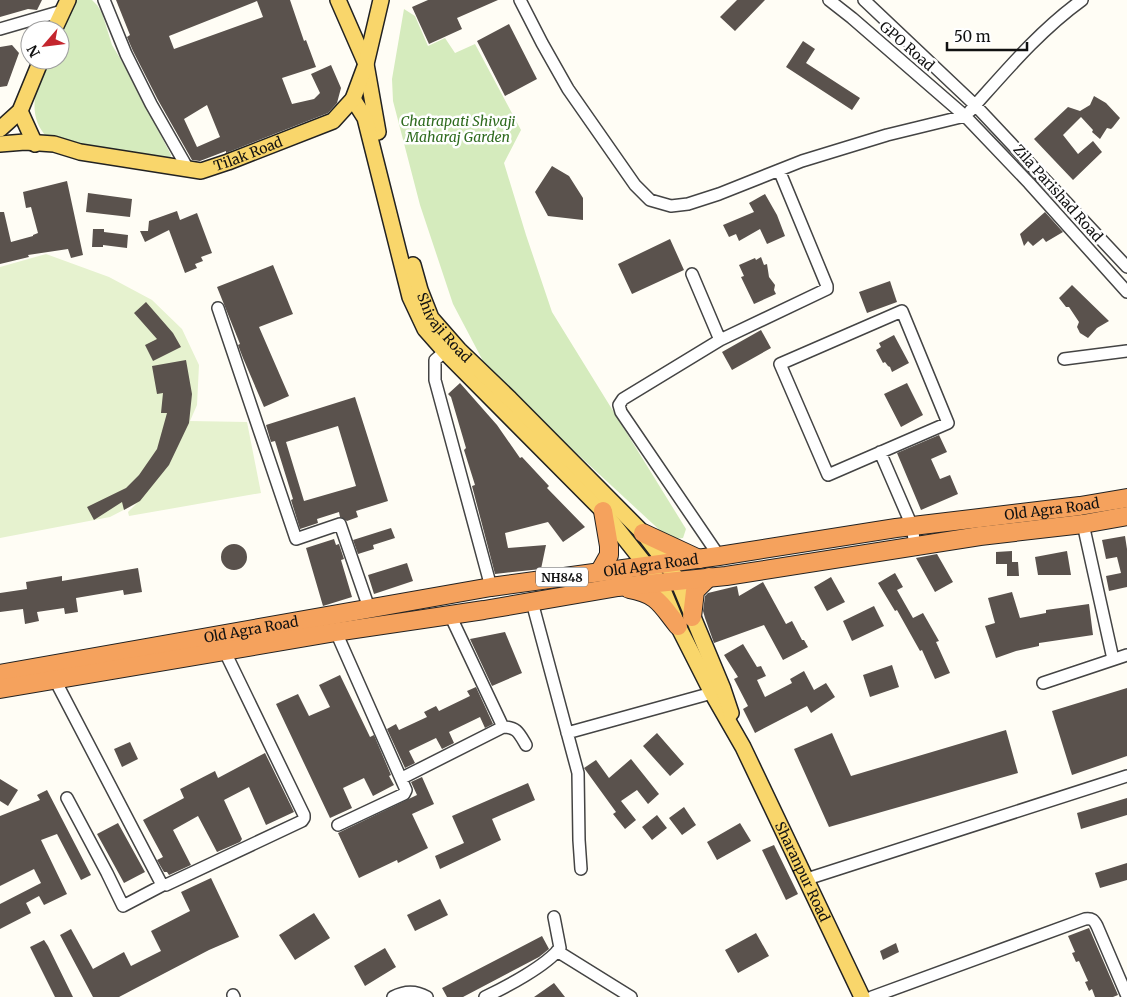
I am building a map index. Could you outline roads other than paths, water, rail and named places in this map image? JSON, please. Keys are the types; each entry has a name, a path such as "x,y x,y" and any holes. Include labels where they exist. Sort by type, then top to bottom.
{"highway":[{"name":"Old Agra Road","path":"0,674 491,587 699,559 912,526 1080,506 1127,498"},
{"path":"600,572 609,555 603,511"},
{"name":"Old Agra Road","path":"0,689 336,632 618,587 709,578 1127,516"},
{"path":"643,533 699,559"},
{"path":"618,587 644,591 685,622 695,591 709,578"}],"main road":[{"name":"Shivaji Road","path":"338,0 366,64 376,123 420,290 432,318 449,348 603,511 660,583"},
{"name":"Tilak Road","path":"0,144 25,142 54,144 80,152 200,171 228,162 333,121 353,99 366,64 381,0"},
{"path":"58,20 65,5"},
{"path":"0,129 20,111 37,70"},
{"name":"Shivaji Road","path":"353,99 365,118 410,297 425,329 449,348 643,533 678,581"},
{"path":"20,111 35,144"},
{"name":"Sharanpur Road","path":"678,581 685,622 712,693 743,747 862,997"},
{"name":"Sharanpur Road","path":"660,583 685,622 723,689 743,747"}],"street":[{"path":"104,0 126,54 151,104 188,169"},
{"path":"520,0 568,89 635,185 650,200 670,206 688,204 719,194 779,170 887,135 965,116 1001,75 1037,39 1082,0"},
{"name":"GPO Road","path":"829,0 965,116"},
{"name":"GPO Road","path":"864,0 975,105"},
{"path":"0,28 65,5"},
{"name":"Zila Parishad Road","path":"975,105 1127,268"},
{"name":"Zila Parishad Road","path":"965,116 1029,183 1127,292"},
{"path":"719,556 621,412 619,405 623,399 720,340 827,289 779,170"},
{"path":"692,274 720,340"},
{"path":"218,308 296,539 340,524 369,608"},
{"path":"902,311 948,423 880,452 828,475 780,364 902,311"},
{"path":"449,348 435,360 435,380 491,587"},
{"path":"1064,359 1127,351"},
{"path":"880,452 912,526 915,546"},
{"path":"1083,524 1113,659"},
{"path":"532,602 578,773 581,870"},
{"path":"450,615 503,727"},
{"path":"336,632 406,790 404,794 338,825"},
{"path":"67,798 123,906 304,818 225,652"},
{"path":"1043,683 1127,655"},
{"path":"54,680 163,885"},
{"path":"567,733 712,693"},
{"path":"402,778 503,727 511,727 518,732 526,745"},
{"path":"807,879 1127,776"},
{"path":"489,996 544,963 560,948 554,917"},
{"path":"872,997 1090,918 1094,920 1097,926 1127,996"},
{"path":"557,951 631,997"},
{"path":"393,997 404,992 420,993 426,997"}],"park label":[{"name":"Chatrapati Shivaji Maharaj Garden","path":"458,130"}]}
